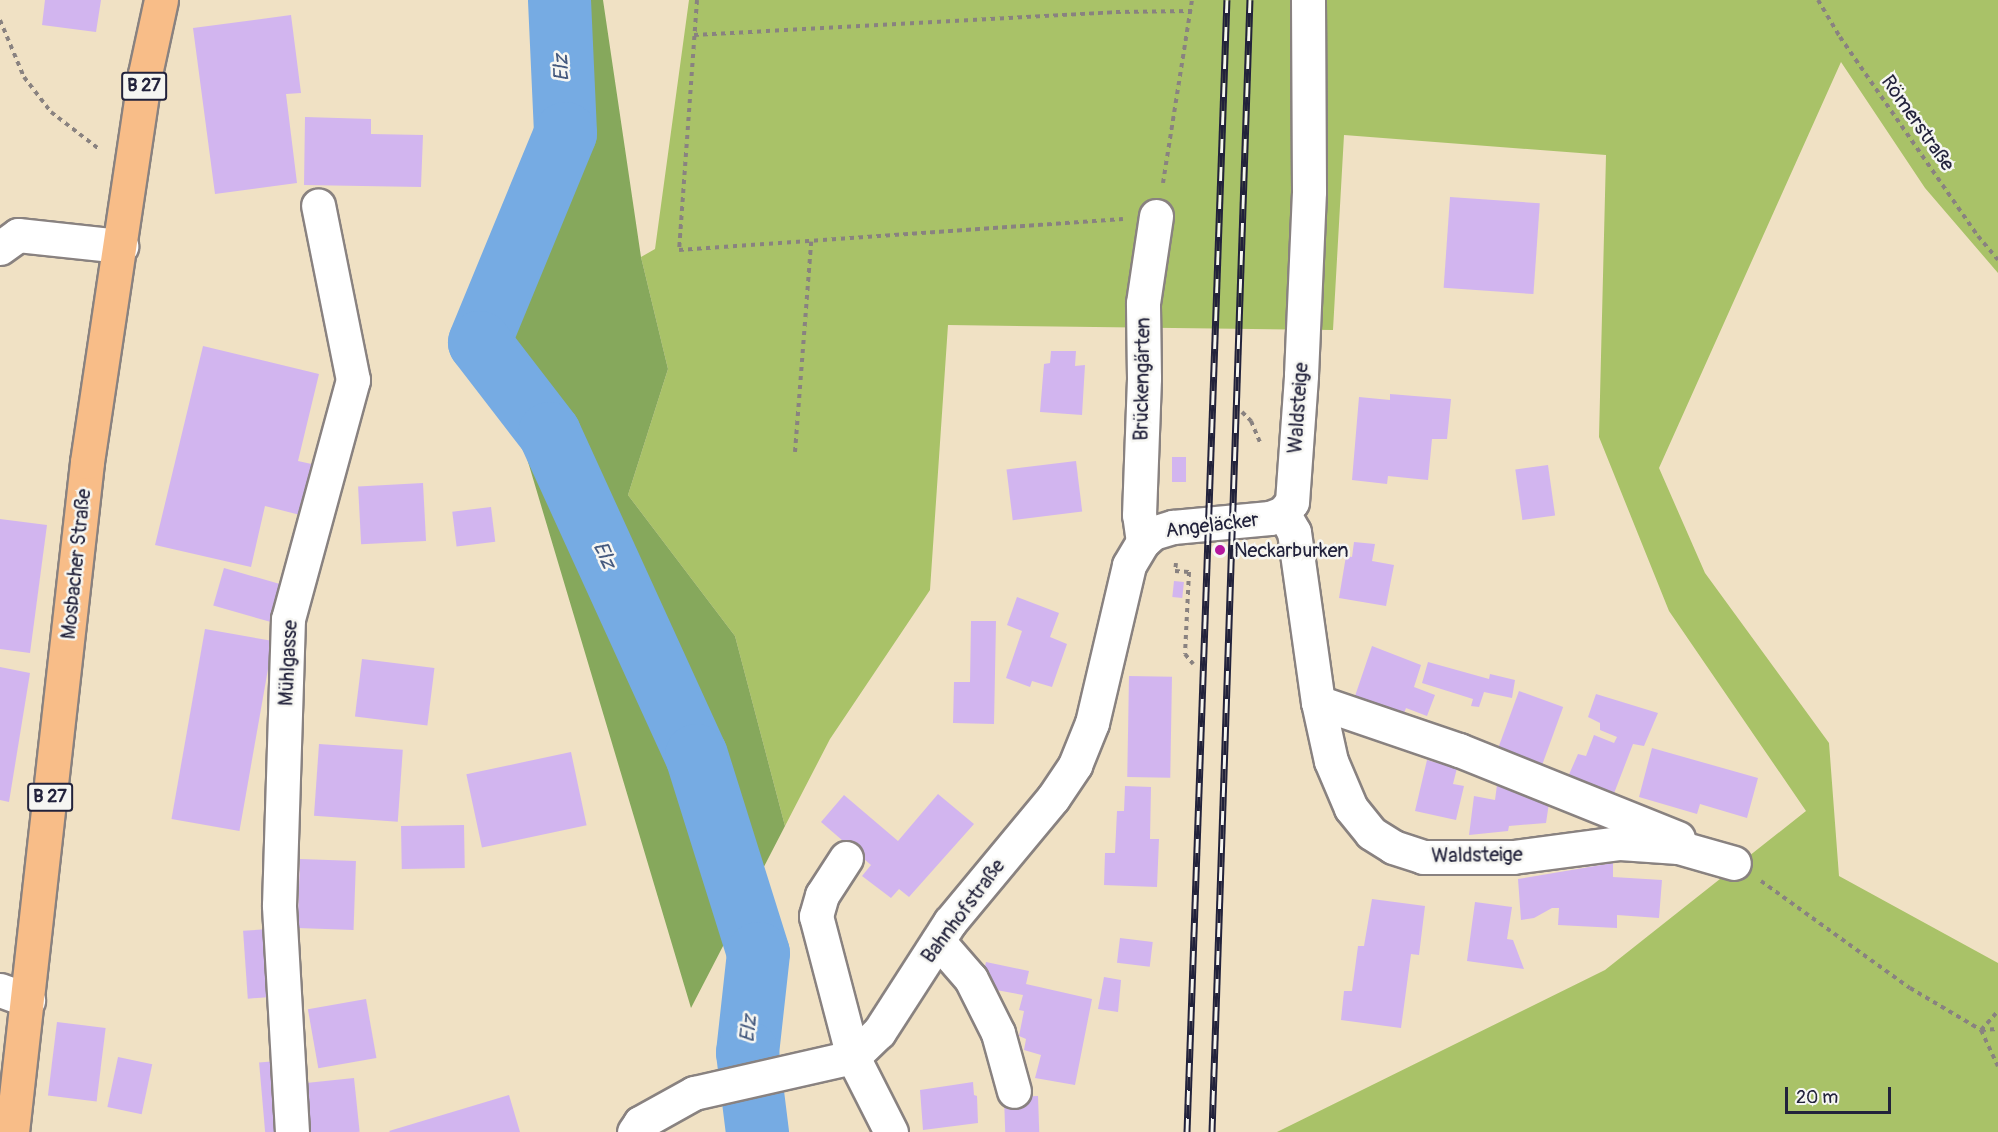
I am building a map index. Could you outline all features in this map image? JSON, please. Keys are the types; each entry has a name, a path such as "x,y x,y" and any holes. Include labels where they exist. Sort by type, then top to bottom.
{"main road":[{"name":"Mosbacher Straße","path":"12,1132 14,995 87,462 146,74 161,0"}],"street":[{"name":"Waldsteige","path":"1308,0 1309,191 1301,375 1292,502 1283,513 1294,532 1318,702 1331,761 1351,808 1371,833 1393,848 1423,857 1452,859 1513,857 1620,843 1678,847 1734,863"},
{"name":"Mühlgasse","path":"292,1132 279,905 288,619 353,380 318,205"},
{"name":"Brückengärten","path":"1143,542 1139,515 1144,378 1143,303 1156,216"},
{"path":"0,248 18,235 121,246"},
{"name":"Angeläcker","path":"1143,542 1153,533 1173,526 1270,518 1283,513"},
{"name":"Bahnhofstraße","path":"634,1132 640,1123 694,1093 853,1057 879,1032 950,922 1053,798 1075,765 1092,723 1129,565 1143,542"},
{"path":"1318,702 1459,750 1624,815 1734,863"},
{"path":"846,858 822,895 816,916 853,1057 891,1132"},
{"path":"938,941 971,979 998,1033 1014,1091"}],"path":[{"path":"697,0 679,250 1156,216 1192,11 1192,0"},
{"name":"Römerstraße","path":"1818,0 1840,37 1971,227 1998,260"},
{"path":"694,35 1116,12 1192,11"},
{"path":"0,20 24,77 51,112 131,173"},
{"path":"795,452 811,242"},
{"path":"1189,572 1185,654 1193,664"},
{"path":"1734,863 1910,988 1981,1030 1998,1066"},
{"path":"1981,1030 1998,1011"},
{"path":"1981,1030 1998,1029"}],"green space":[{"path":"529,0 603,0 641,257 668,369 628,495 735,636 785,826 691,1008 486,321 544,122"},
{"path":"689,0 1998,0 1998,273 1925,188 1841,62 1659,468 1705,573 1829,743 1839,876 1998,963 1998,1132 1277,1132 1605,970 1806,811 1669,611 1599,437 1606,155 1344,135 1333,330 948,325 930,590 830,739 785,826 735,636 628,495 668,369 641,257 655,249"}],"building":[{"path":"45,0 101,0 96,32 42,25"},
{"path":"291,15 301,93 286,94 297,183 215,194 193,28"},
{"path":"305,117 371,119 371,134 423,135 421,187 304,185"},
{"path":"1450,197 1540,203 1533,294 1444,288"},
{"path":"203,346 319,374 298,461 316,465 304,516 265,506 251,567 155,545"},
{"path":"1051,351 1076,351 1075,366 1085,365 1082,415 1040,412 1044,364 1050,363"},
{"path":"1390,394 1451,399 1447,439 1432,439 1428,480 1388,476 1387,484 1352,480 1359,397 1390,400"},
{"path":"1172,457 1186,457 1186,482 1172,482"},
{"path":"1076,461 1082,512 1013,520 1007,470"},
{"path":"1548,465 1555,516 1522,520 1515,470"},
{"path":"423,483 426,541 361,544 358,486"},
{"path":"491,507 495,542 457,546 452,512"},
{"path":"0,519 47,525 30,653 0,649"},
{"path":"1354,542 1375,544 1372,561 1394,565 1386,606 1339,598 1346,556 1352,557"},
{"path":"224,568 281,584 270,622 213,605"},
{"path":"1174,581 1184,582 1182,598 1172,597"},
{"path":"1017,597 1059,613 1050,637 1067,644 1052,687 1032,681 1030,687 1006,678 1022,631 1007,625"},
{"path":"971,621 996,621 994,724 953,723 954,682 970,682"},
{"path":"205,629 273,641 239,831 171,819"},
{"path":"1372,646 1421,665 1414,687 1435,695 1427,716 1406,708 1403,716 1354,699"},
{"path":"362,659 434,668 427,725 355,717"},
{"path":"1428,662 1489,679 1490,674 1515,680 1512,698 1484,692 1479,707 1471,706 1473,699 1422,683"},
{"path":"0,667 30,673 9,802 0,800"},
{"path":"1129,676 1172,677 1170,778 1127,777"},
{"path":"1519,691 1563,707 1542,764 1498,748"},
{"path":"1596,694 1658,713 1644,746 1633,744 1613,796 1567,779 1578,754 1586,756 1594,735 1614,743 1617,737 1600,730 1600,723 1588,717"},
{"path":"319,744 403,750 398,822 314,816"},
{"path":"1652,748 1758,778 1747,818 1700,804 1697,814 1639,797"},
{"path":"571,752 587,825 482,848 466,774"},
{"path":"1427,760 1457,768 1453,784 1464,786 1456,820 1415,811"},
{"path":"1498,777 1549,803 1546,823 1509,826 1508,831 1469,835 1474,796 1495,800"},
{"path":"1125,786 1151,787 1150,839 1159,839 1157,887 1104,885 1105,853 1115,853 1117,811 1124,811"},
{"path":"938,794 974,824 909,897 899,889 891,898 862,876 871,865 821,822 844,795 898,841"},
{"path":"464,825 465,868 402,869 401,826"},
{"path":"300,859 356,861 354,930 298,928"},
{"path":"1613,863 1613,877 1662,880 1659,918 1617,915 1617,928 1558,925 1559,908 1552,908 1534,918 1521,920 1518,879"},
{"path":"1372,899 1425,906 1419,955 1411,954 1401,1028 1341,1020 1344,991 1352,991 1358,946 1364,946"},
{"path":"1475,902 1512,907 1507,939 1513,940 1524,969 1467,961"},
{"path":"269,929 274,997 248,999 243,931"},
{"path":"1120,938 1153,942 1150,967 1117,963"},
{"path":"986,962 1029,971 1026,984 1092,999 1075,1085 1035,1078 1041,1055 1024,1050 1026,1039 1019,1036 1024,1011 1019,1010 1023,995 980,987"},
{"path":"1104,977 1121,980 1118,1012 1098,1009"},
{"path":"366,999 376,1058 318,1068 308,1009"},
{"path":"57,1022 106,1028 97,1101 48,1095"},
{"path":"118,1057 152,1064 142,1114 107,1107"},
{"path":"277,1061 283,1132 265,1132 259,1063"},
{"path":"354,1078 360,1132 306,1132 301,1084"},
{"path":"973,1082 974,1095 977,1096 978,1123 923,1130 920,1090"},
{"path":"509,1095 520,1132 389,1131"},
{"path":"1038,1096 1039,1132 1005,1132 1004,1097"}],"waterway":[{"name":"Elz","path":"559,0 565,133 479,342 549,433 696,755 758,953 747,1052 757,1132"}],"railway":[{"path":"1187,1132 1227,0"},
{"path":"1212,1132 1250,0"}],"place":[{"name":"Neckarburken","path":"1220,550"}]}
